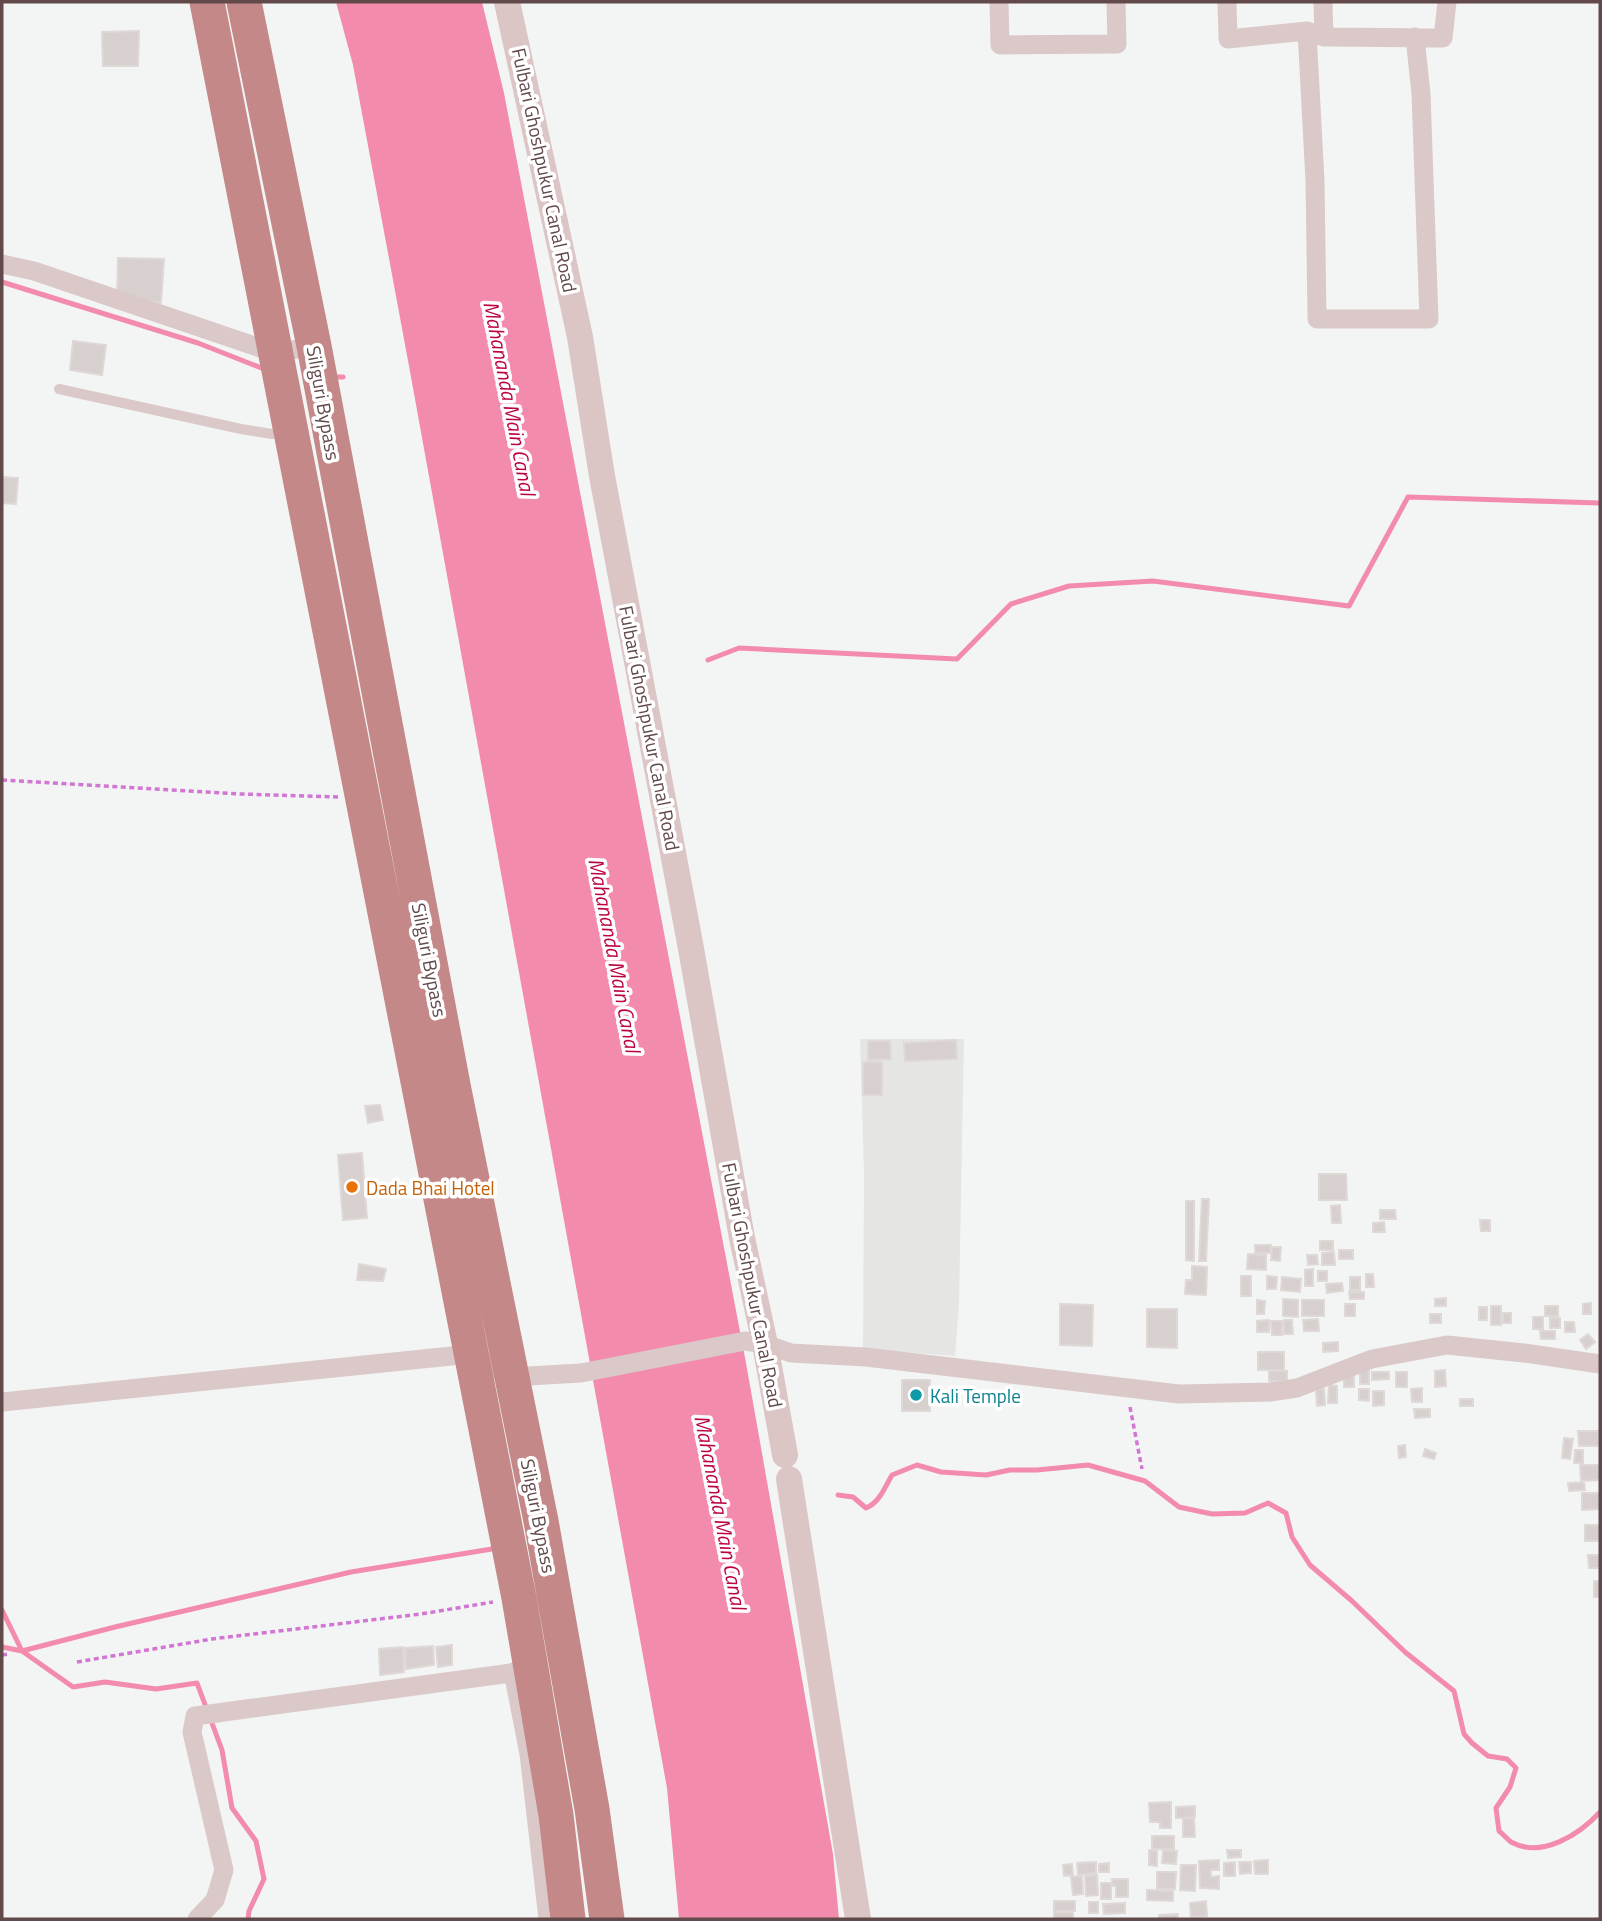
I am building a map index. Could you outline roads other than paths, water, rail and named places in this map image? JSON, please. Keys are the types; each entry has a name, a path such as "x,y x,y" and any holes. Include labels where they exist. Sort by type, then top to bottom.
{"highway":[{"path":"207,2 517,1589 523,1671 556,1815 568,1919"},
{"name":"Siliguri Bypass","path":"244,2 314,346 453,1085 541,1521 592,1809 607,1919"}],"street":[{"name":"Fulbari Ghoshpukur Canal Road","path":"507,2 580,337 604,490 693,957 742,1238 755,1342 787,1467 858,1919"},
{"path":"999,2 1000,46 1117,44 1116,2"},
{"path":"1227,2 1228,39 1315,34 1443,38 1447,2"},
{"path":"1323,2 1315,34 1317,319 1429,319 1421,94 1415,37"},
{"path":"2,264 34,271 275,353 314,346"},
{"path":"2,1402 471,1354 512,1377 581,1373 755,1342 791,1353 866,1357 1179,1394 1270,1392 1297,1388 1372,1359 1447,1345 1600,1364"},
{"path":"197,1919 215,1900 224,1870 192,1731 195,1716 523,1671 529,1754 548,1919"}],"lane":[{"path":"59,388 272,434 288,419"}],"water":[{"name":"Mahananda Main Canal","path":"336,2 482,2 504,93 746,1363 833,1854 839,1919 679,1919 667,1788 409,366 353,65"}],"waterway":[{"path":"2,282 198,343 264,369"},
{"path":"332,377 343,377"},
{"path":"708,660 739,648 957,659 1011,604 1069,586 1153,581 1349,606 1408,497 1600,503"},
{"path":"838,1495 853,1497 866,1508 879,1498 892,1475 917,1465 941,1472 986,1475 1010,1470 1088,1465 1145,1481 1179,1507 1212,1514 1245,1513 1268,1503 1286,1513 1292,1537 1310,1565 1405,1652 1454,1691 1464,1734 1472,1743 1488,1756 1507,1759 1516,1768 1510,1787 1496,1808 1499,1831 1511,1842 1523,1846 1548,1846 1571,1836 1600,1812"},
{"path":"2,1647 22,1651 351,1572 498,1548"},
{"path":"2,1610 22,1651 73,1687 105,1682 156,1689 197,1683 222,1750 232,1808 256,1841 264,1879 248,1919"}],"place":[{"name":"Dada Bhai Hotel","path":"352,1187"},
{"name":"Kali Temple","path":"916,1395"}]}
